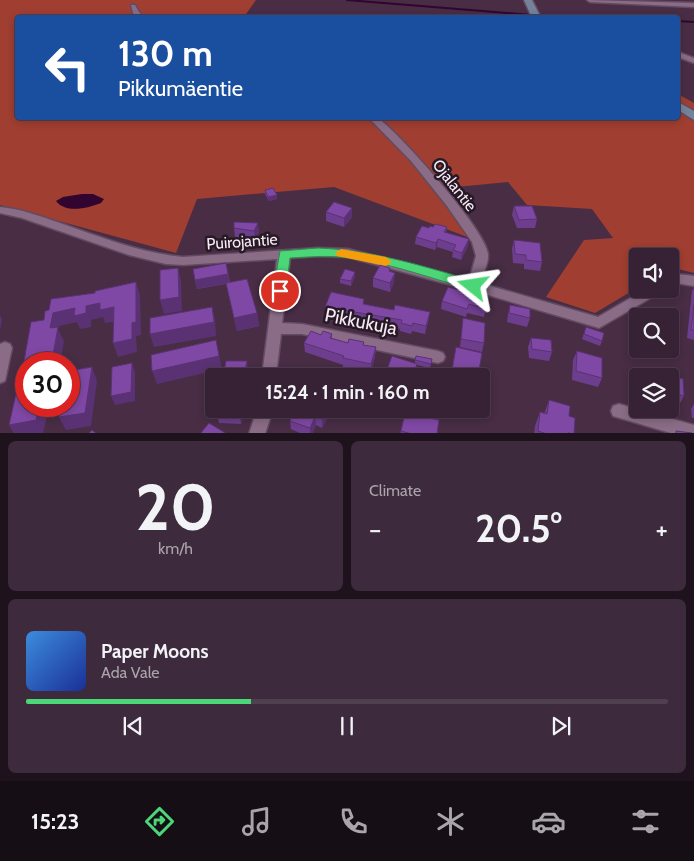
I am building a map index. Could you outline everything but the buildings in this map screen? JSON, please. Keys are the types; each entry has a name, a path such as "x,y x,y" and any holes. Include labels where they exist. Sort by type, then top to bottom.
{"street":[{"path":"528,0 536,15"},
{"path":"590,0 694,5"},
{"path":"133,6 138,15"},
{"path":"680,55 694,61"},
{"path":"680,106 694,116"},
{"name":"Ojalantie","path":"378,120 395,136 449,201 478,242 482,252 473,286"},
{"name":"Puirojantie","path":"0,210 24,214 134,252 165,260 183,261 284,254 348,253 473,286 599,323 641,298"},
{"path":"270,368 284,254"},
{"path":"679,278 694,281"},
{"name":"Pikkukuja","path":"275,328 302,329 438,356"},
{"path":"0,377 5,348"},
{"path":"619,411 694,432"},
{"path":"256,433 262,418"}],"shaded area":[{"path":"0,0 256,0 245,15 15,15 15,120 680,120 680,95 694,103 694,273 679,269 679,248 629,248 629,293 595,313 546,297 584,240 613,238 592,209 527,205 508,182 436,189 470,238 334,187 197,199 176,253 0,205"},
{"path":"93,194 104,199 101,203 77,209 65,208 56,201 63,197"}],"waterway":[{"path":"347,0 531,15"},
{"path":"680,21 694,22"}],"slow traffic":[{"path":"341,253 386,262"}],"route":[{"path":"280,291 284,254 318,252 348,253 473,286"}]}
